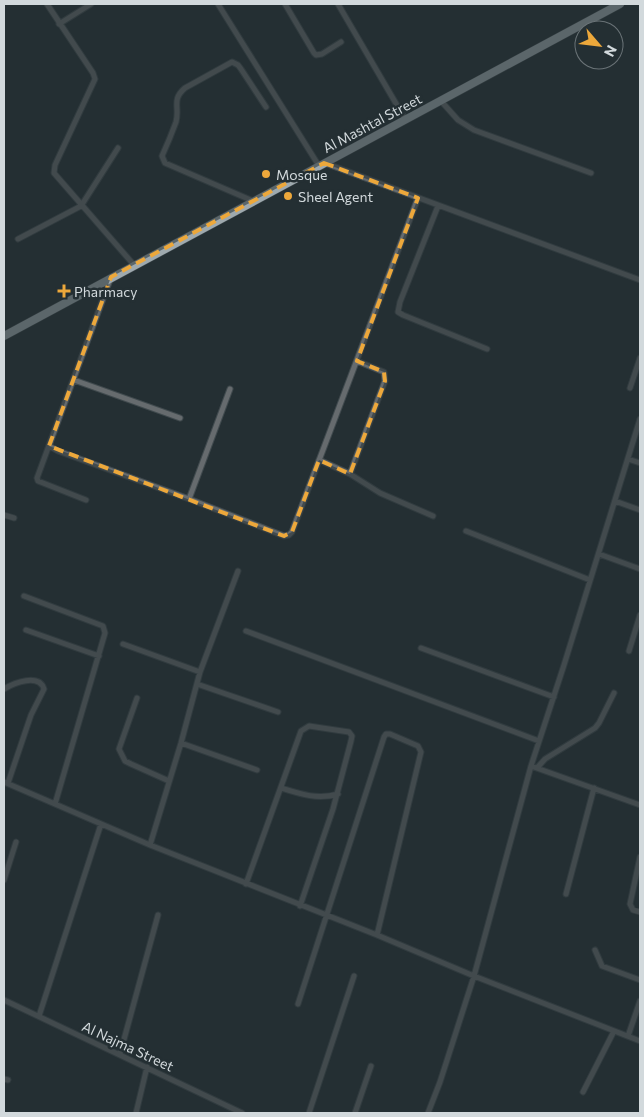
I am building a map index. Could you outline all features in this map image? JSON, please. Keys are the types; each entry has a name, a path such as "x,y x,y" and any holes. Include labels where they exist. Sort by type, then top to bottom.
{"main road":[{"name":"Al Mashtal Street","path":"4,336 620,4"}],"street":[{"path":"47,4 93,73 95,79 53,170 55,176 134,265"},
{"path":"59,24 91,4"},
{"path":"218,4 322,164 640,280"},
{"path":"285,4 314,53 322,54 341,42"},
{"path":"338,4 404,119"},
{"path":"253,201 165,163 162,156 175,124 177,112 176,99 179,93 232,62 241,68 266,107"},
{"path":"441,101 458,120 474,130 591,172"},
{"path":"18,239 81,206 118,148"},
{"path":"49,446 284,536 288,535 292,532 418,198"},
{"path":"438,206 400,302 398,312 487,349"},
{"path":"86,500 38,481 37,478 111,277"},
{"path":"630,388 640,358"},
{"path":"350,474 385,381 384,372 357,361"},
{"path":"74,380 180,418"},
{"path":"189,499 230,390"},
{"path":"428,1113 440,1082 474,976 534,767 539,741 640,419"},
{"path":"628,459 640,463"},
{"path":"319,460 350,474 380,493 433,516"},
{"path":"615,501 640,510"},
{"path":"4,515 14,518"},
{"path":"466,531 590,580"},
{"path":"599,554 640,569"},
{"path":"150,845 200,672 238,571"},
{"path":"24,596 103,626 105,633 55,804"},
{"path":"629,651 640,615"},
{"path":"26,630 98,656"},
{"path":"246,631 539,741"},
{"path":"123,644 200,672"},
{"path":"421,648 554,697"},
{"path":"4,689 13,684 32,680 40,682 44,689 31,716 6,783 150,845 300,906 377,935 474,976 640,1039"},
{"path":"197,684 278,712"},
{"path":"534,767 595,728 614,693"},
{"path":"137,698 119,749 125,761 169,781"},
{"path":"246,884 301,731 309,726 348,732 352,736 338,794 300,906"},
{"path":"298,1004 384,737 386,734 390,734 418,746 421,752 377,935"},
{"path":"181,743 257,770"},
{"path":"534,767 640,805"},
{"path":"281,788 314,797 338,794"},
{"path":"566,894 594,788"},
{"path":"38,1016 101,824"},
{"path":"4,880 16,842"},
{"path":"640,858 630,904 633,910 640,912"},
{"path":"120,1054 158,915"},
{"path":"595,950 599,962 604,968 640,980"},
{"path":"309,1113 354,976"},
{"name":"Al Najma Street","path":"4,1000 242,1113"},
{"path":"628,1036 640,1002"},
{"path":"582,1092 614,1030"},
{"path":"356,1113 372,1066"},
{"path":"136,1113 147,1067"}],"highlighted area":[{"path":"324,163 418,198 357,361 384,372 385,381 350,474 319,460 292,532 284,536 49,446 111,277"}],"place":[{"name":"Mosque","path":"266,174"},
{"name":"Sheel Agent","path":"288,196"},
{"name":"Pharmacy","path":"64,291"}]}
